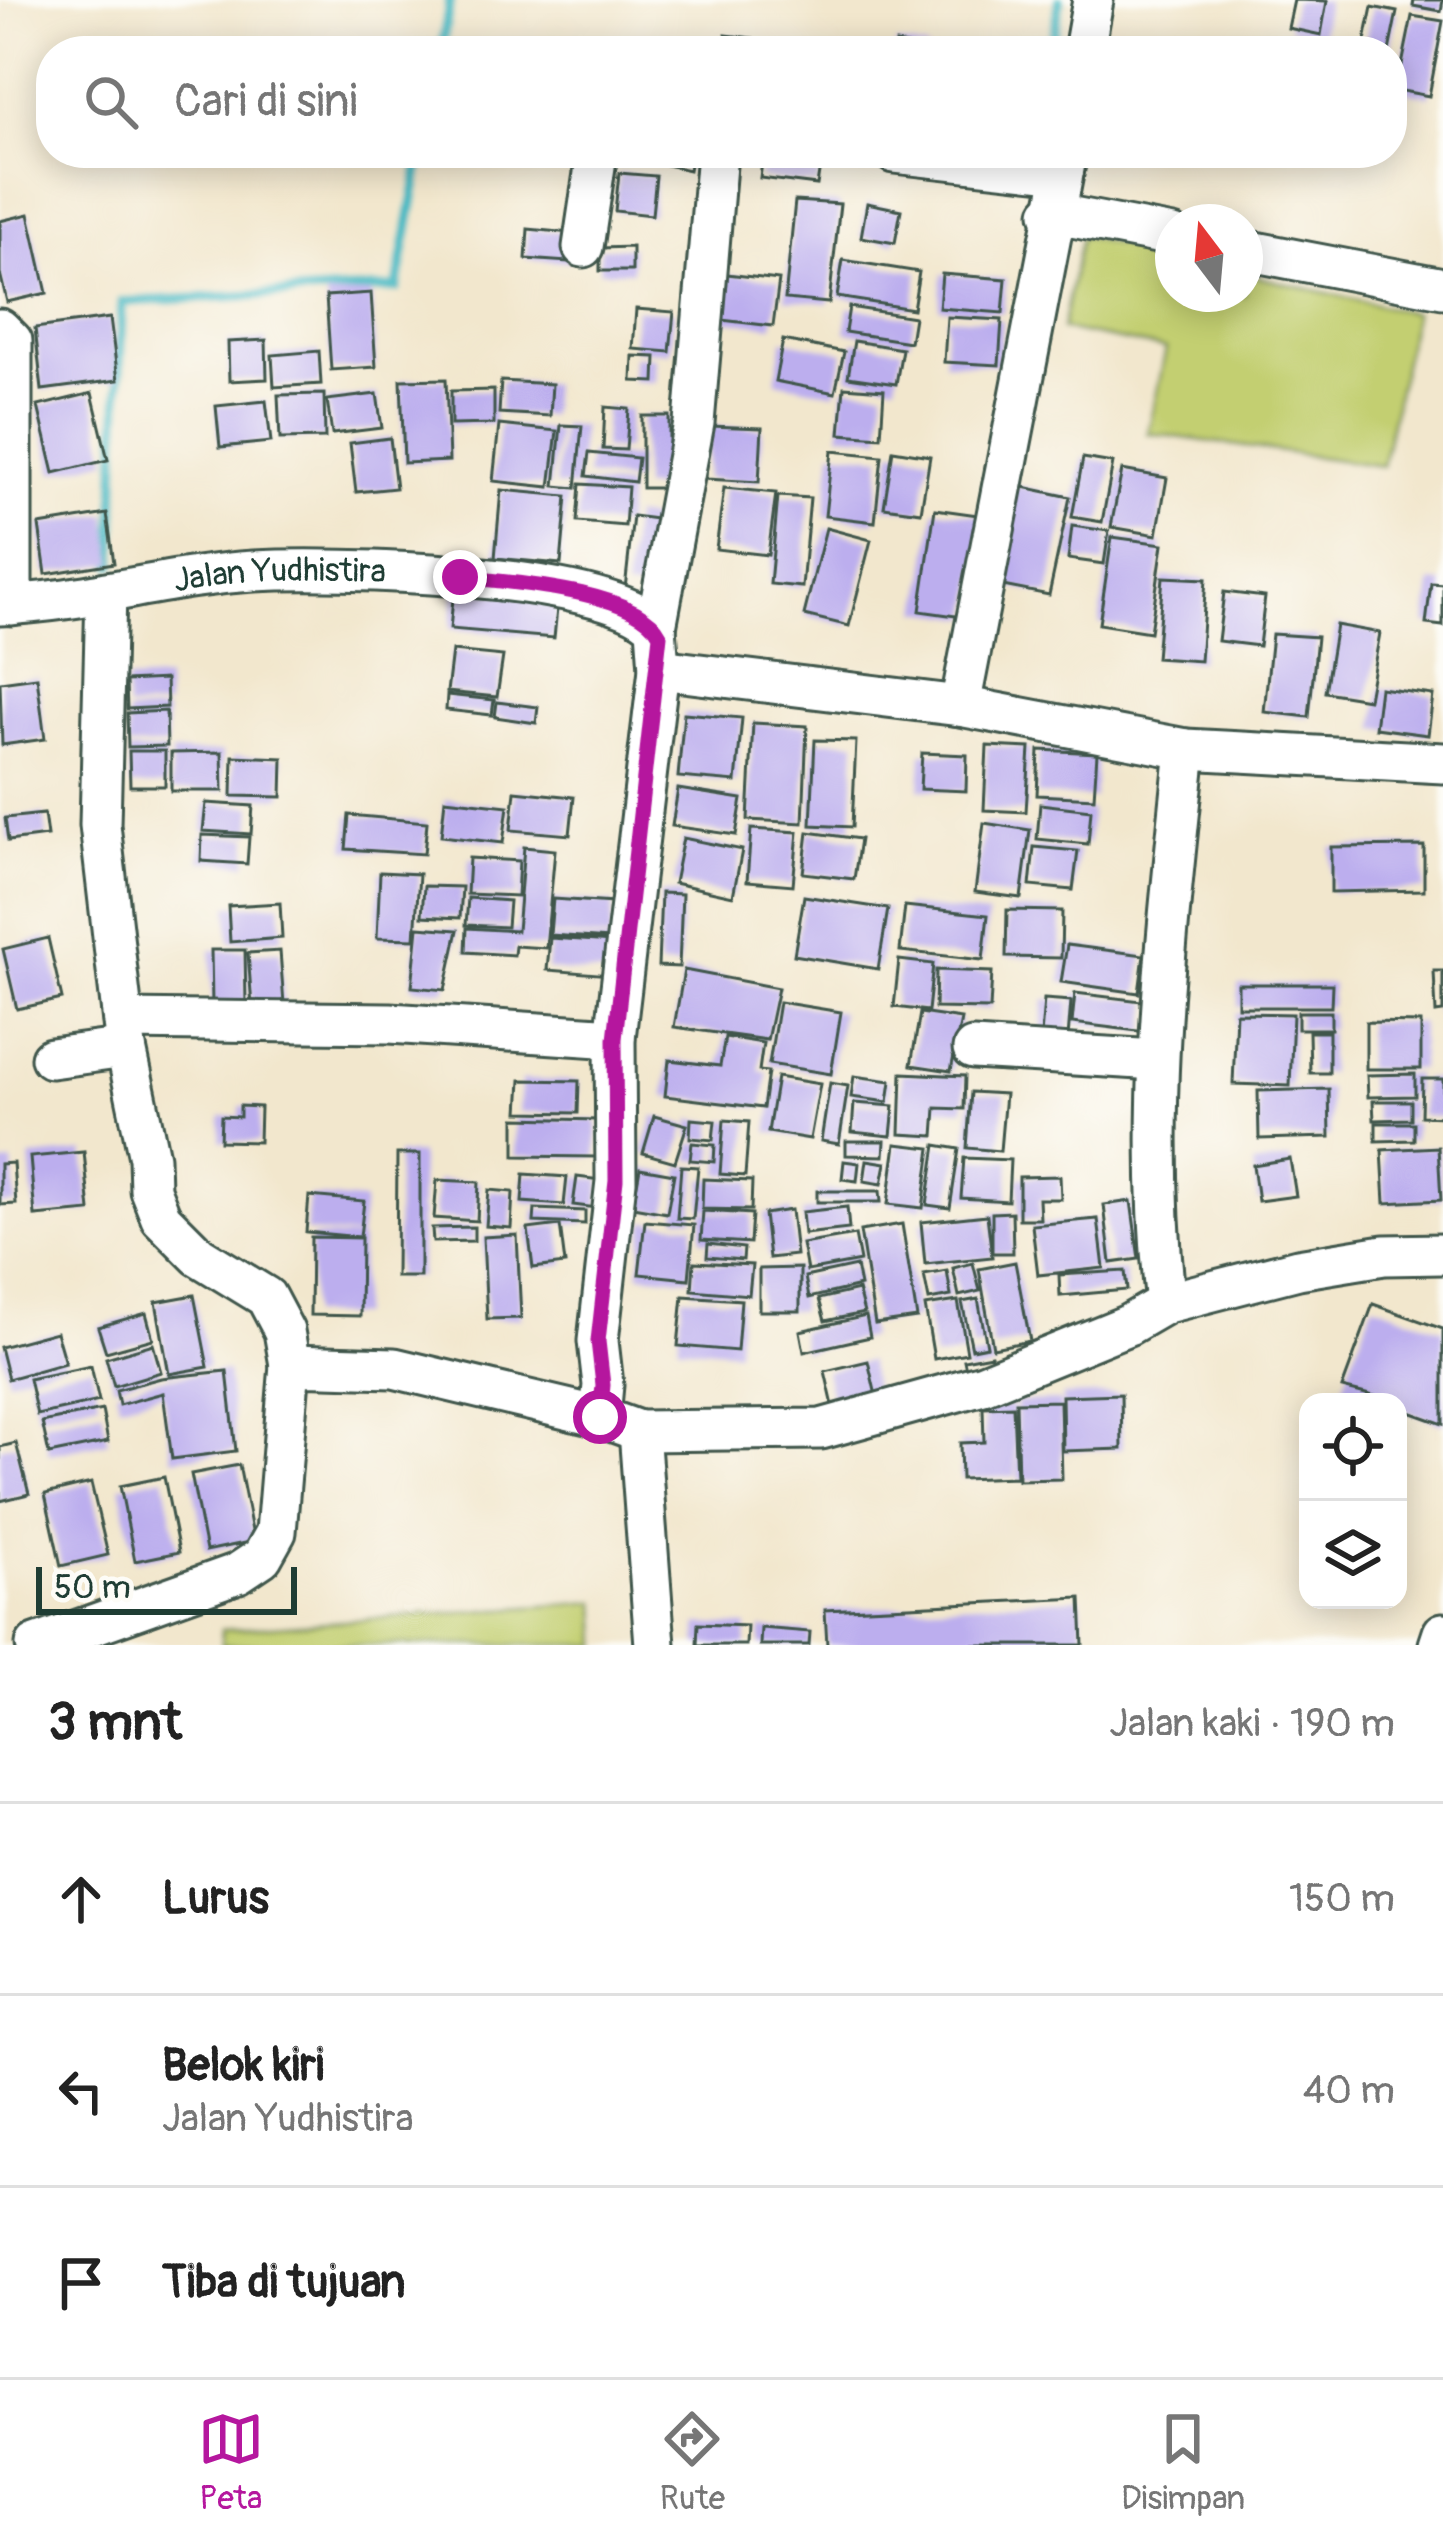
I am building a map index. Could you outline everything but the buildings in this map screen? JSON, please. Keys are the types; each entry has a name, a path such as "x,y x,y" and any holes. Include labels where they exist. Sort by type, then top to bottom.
{"street":[{"path":"1087,36 1093,0"},
{"path":"583,248 595,168"},
{"path":"600,1417 603,1385 598,1341 616,1180 615,1039 659,669 656,627 694,423 716,168"},
{"path":"960,706 1051,213 1063,168"},
{"path":"1051,213 1155,233"},
{"path":"1263,253 1443,288"},
{"path":"0,328 13,341 6,605"},
{"name":"Jalan Yudhistira","path":"6,605 253,571 460,577 567,589 644,617 656,627"},
{"path":"36,1645 238,1574 262,1557 276,1532 290,1365 284,1331 266,1298 199,1256 161,1218 150,1190 149,1158 124,1034 100,825 106,592"},
{"path":"659,669 960,706 1186,749 1443,763"},
{"path":"1166,1303 1155,1213 1157,1060 1186,749"},
{"path":"51,1058 124,1034 390,1023 615,1039"},
{"path":"973,1049 1157,1060"},
{"path":"290,1365 394,1368 600,1417 639,1431 821,1429 983,1384 1128,1325 1166,1303 1298,1269 1384,1255 1443,1254"},
{"path":"639,1431 655,1645"},
{"path":"1439,1645 1443,1633"}],"green space":[{"path":"1081,236 1155,253 1155,312 1263,312 1263,278 1414,313 1382,466 1148,433 1166,349 1062,329"},
{"path":"597,1602 599,1645 222,1645 221,1630"}],"waterway":[{"path":"444,36 450,0"},
{"path":"1054,36 1060,0"},
{"path":"113,565 122,302 397,288 419,168"}],"route":[{"path":"460,577 567,589 644,617 660,635 615,1039 616,1180 598,1341 603,1385 600,1417"}]}
